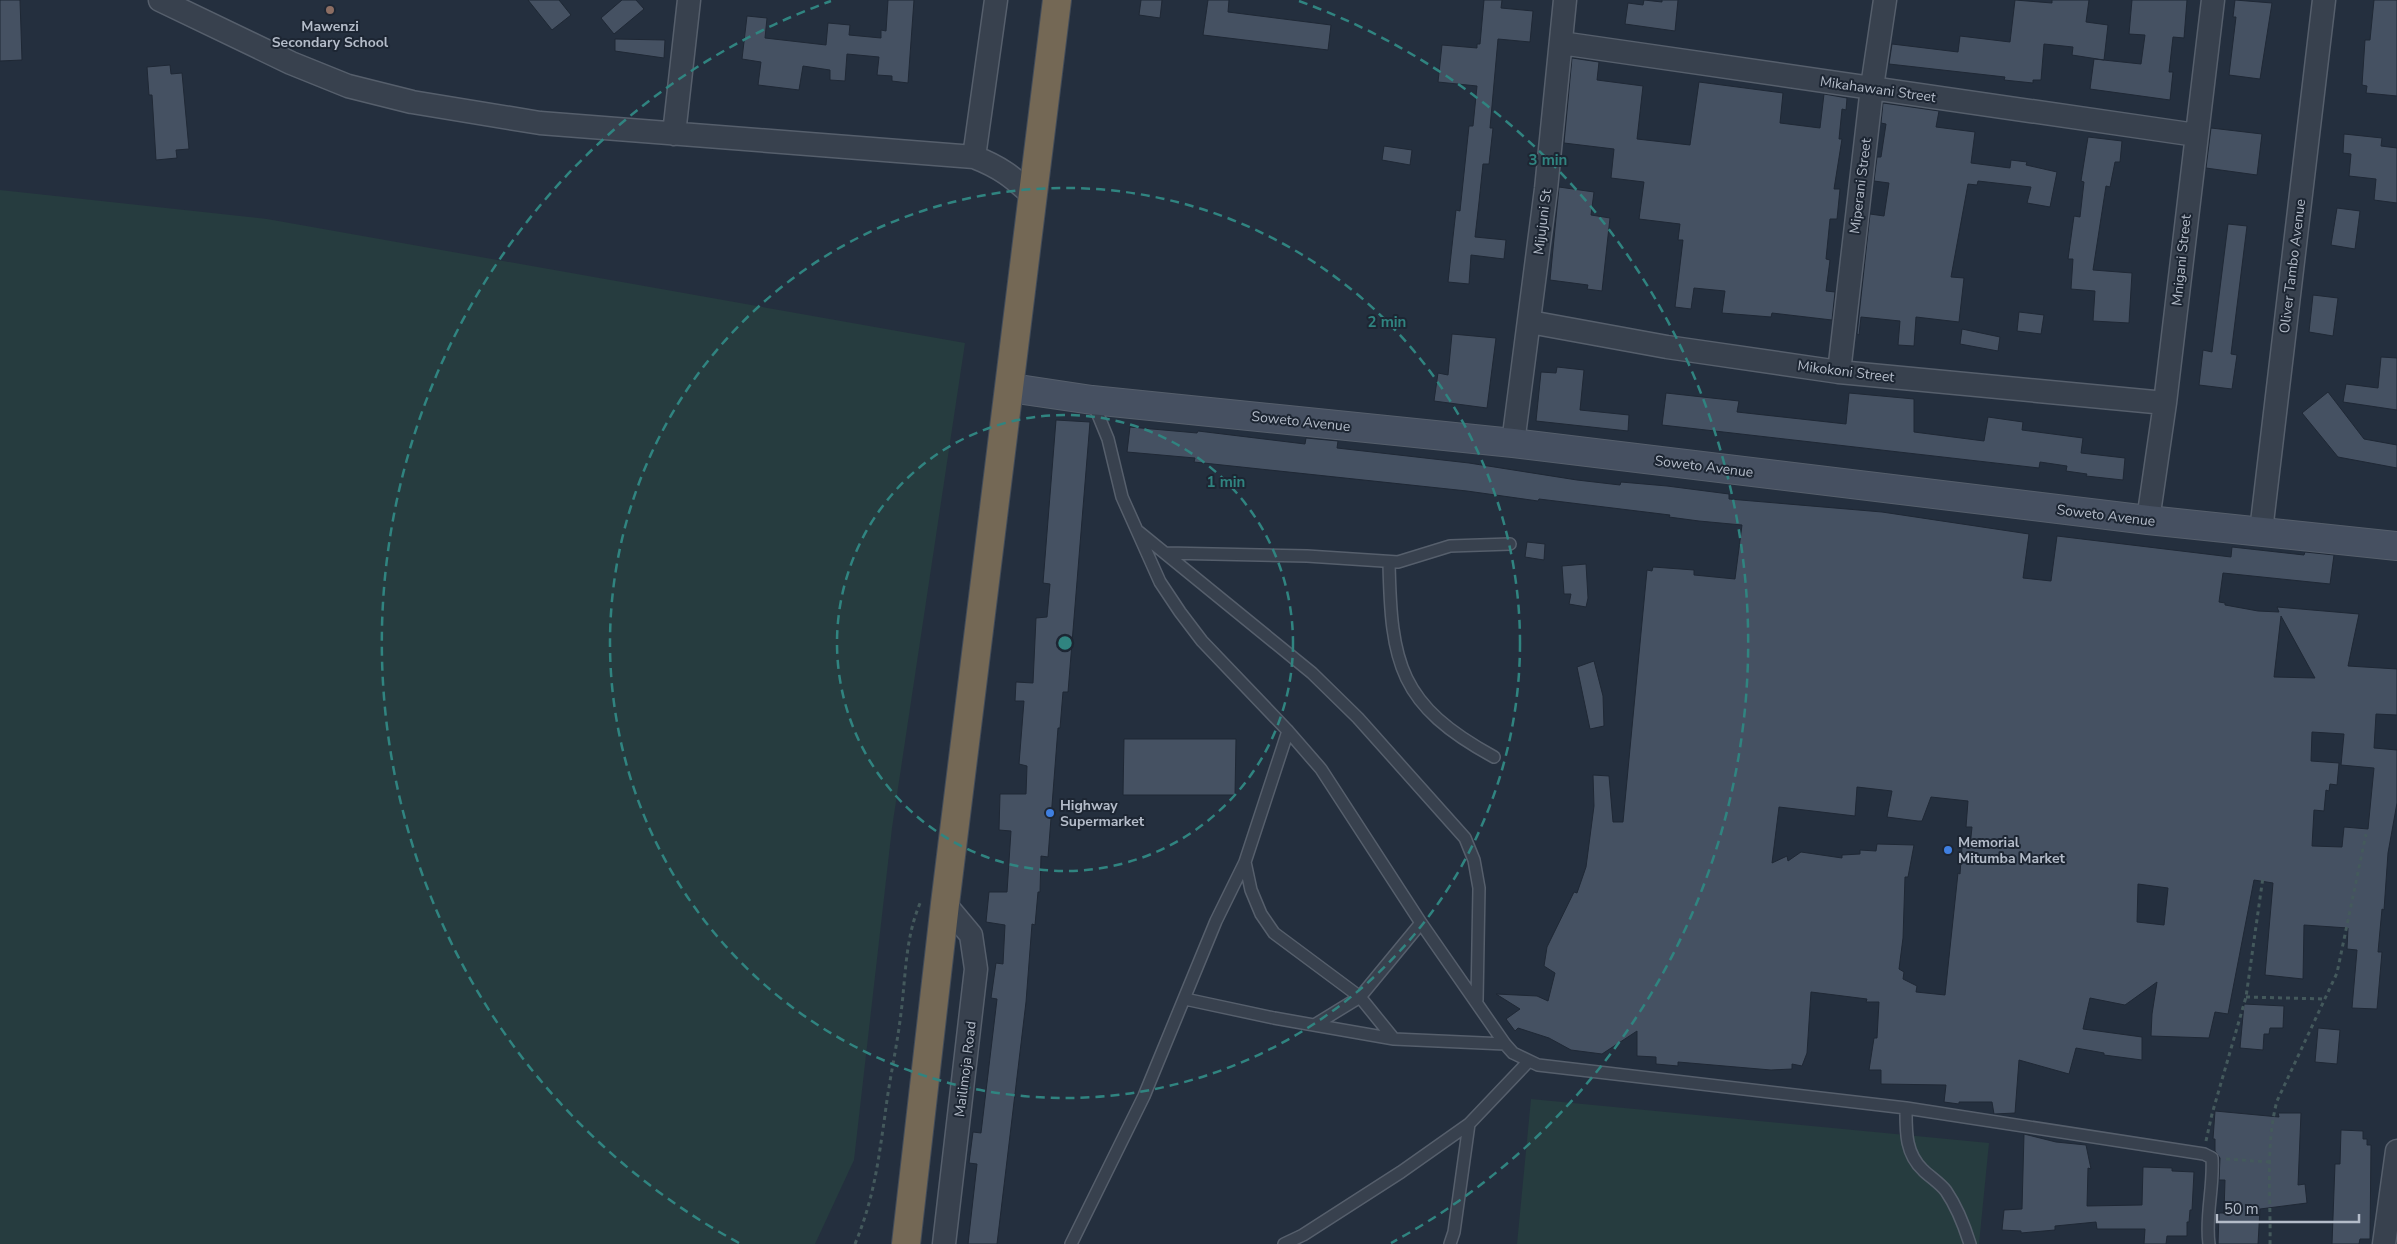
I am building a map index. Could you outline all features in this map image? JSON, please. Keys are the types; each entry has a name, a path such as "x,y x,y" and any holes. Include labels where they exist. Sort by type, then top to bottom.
{"highway":[{"path":"906,1244 934,901 1010,388 1057,0"}],"street":[{"path":"160,0 291,63 348,86 412,102 540,122 974,157 995,165 1009,174 1033,196"},
{"path":"674,134 689,0"},
{"path":"974,157 996,0"},
{"name":"Mijujuni St","path":"1513,443 1546,189 1566,0"},
{"name":"Miperani Street","path":"1839,372 1872,88 1885,0"},
{"name":"Mnigani Street","path":"2148,520 2165,402 2213,0"},
{"name":"Oliver Tambo Avenue","path":"2261,532 2324,0"},
{"name":"Mikahawani Street","path":"1561,43 2196,136"},
{"name":"Mikokoni Street","path":"1530,322 1667,347 1839,372 2165,402"},
{"name":"Soweto Avenue","path":"1010,388 1092,400 1513,443 2148,520 2397,546"},
{"name":"Mailimoja Road","path":"934,901 971,935 976,969 944,1244"},
{"path":"2384,1244 2397,1151"}],"lane":[{"path":"1092,400 1108,439 1122,497 1160,582 1180,612 1227,670 1288,730 1321,769 1421,923 1513,1053 1528,1062 1538,1065 1906,1108 2208,1156 2213,1189 2207,1228 2209,1244"},
{"path":"1139,532 1312,673 1358,718 1465,838 1474,860 1479,888 1477,1000"},
{"path":"1166,553 1307,556 1389,562 1407,560 1450,546 1510,544"},
{"path":"1389,562 1392,628 1401,667 1410,687 1440,723 1461,739 1494,757"},
{"path":"1071,1244 1144,1096 1216,921 1245,862 1288,730"},
{"path":"1245,862 1251,890 1261,914 1274,933 1360,997 1394,1039"},
{"path":"1316,1024 1360,997 1421,923"},
{"path":"1185,999 1246,1013 1394,1039 1505,1044"},
{"path":"1284,1244 1401,1172 1469,1124 1528,1062"},
{"path":"1906,1108 1909,1152 1920,1168 1945,1190 1962,1219 1970,1244"},
{"path":"1450,1244 1454,1232 1469,1124"}],"path":[{"path":"2270,1244 2270,1162 2273,1115 2277,1101 2337,973 2366,834"},
{"path":"2263,877 2246,997 2212,1114 2208,1156 2270,1162"},
{"path":"855,1244 867,1215 876,1183 902,1012 906,960 913,919 934,901"},
{"path":"2246,997 2326,999"}],"green space":[{"path":"0,190 267,219 965,343 892,828 854,1160 815,1244 0,1244"},
{"path":"1531,1099 1989,1143 1979,1244 1517,1244"}],"building":[{"path":"0,0 20,0 22,60 0,61"},
{"path":"528,0 559,0 571,15 552,30"},
{"path":"622,0 636,0 644,9 614,34 601,18"},
{"path":"888,0 914,0 908,83 892,81 892,76 877,75 879,57 847,54 845,81 830,80 830,70 803,66 799,90 758,85 761,62 742,59 747,16 767,18 765,38 826,45 828,23 850,25 849,35 881,38 881,30 886,31"},
{"path":"1141,0 1162,0 1160,18 1139,15"},
{"path":"1208,0 1229,0 1228,12 1331,25 1328,50 1203,35"},
{"path":"1484,0 1502,0 1501,8 1533,11 1530,42 1498,39 1490,128 1493,128 1489,164 1483,164 1475,237 1506,240 1504,259 1471,255 1469,284 1448,282 1456,210 1460,211 1469,126 1473,126 1477,86 1438,82 1442,45 1477,48 1477,44 1480,44"},
{"path":"1644,0 1662,2 1662,0 1678,0 1675,31 1625,24 1628,3 1643,5"},
{"path":"2015,0 2052,3 2052,0 2089,0 2086,22 2108,25 2104,60 2072,55 2073,47 2044,44 2041,80 2033,80 2033,83 2004,80 2005,77 1889,64 1892,44 1958,52 1960,36 2010,42"},
{"path":"2132,0 2187,0 2184,38 2173,37 2169,72 2173,72 2170,100 2090,89 2094,59 2141,64 2145,35 2129,34"},
{"path":"2235,0 2272,3 2260,79 2229,75 2236,17 2233,17"},
{"path":"2374,0 2397,0 2397,96 2366,93 2367,86 2362,85 2365,40 2370,40"},
{"path":"615,39 665,40 664,58 615,51"},
{"path":"1572,58 1599,62 1597,80 1643,86 1637,139 1690,145 1699,82 1783,93 1780,123 1820,128 1824,94 1847,98 1846,110 1842,109 1839,139 1842,139 1834,189 1840,189 1837,219 1830,219 1826,259 1830,260 1826,291 1835,292 1832,320 1772,313 1771,317 1722,313 1725,291 1694,288 1691,309 1675,307 1683,240 1678,240 1680,224 1639,219 1644,182 1611,178 1614,149 1564,143"},
{"path":"170,65 171,74 182,73 189,149 176,150 177,158 156,160 152,95 149,95 147,67"},
{"path":"1883,103 1939,111 1936,127 1975,132 1971,163 2010,168 2011,160 2027,162 2026,165 2057,172 2050,207 2027,203 2031,187 1978,181 1977,185 1968,184 1951,277 1964,278 1959,322 1916,317 1914,346 1898,345 1900,321 1861,317 1859,335 1857,334 1870,214 1884,216 1889,183 1874,181 1877,157 1881,157 1886,124 1881,123"},
{"path":"2211,128 2262,134 2257,175 2206,168"},
{"path":"2344,134 2382,138 2381,146 2397,148 2397,203 2374,200 2376,179 2349,176 2351,154 2343,153"},
{"path":"2088,137 2122,141 2120,162 2115,162 2110,187 2106,186 2093,270 2132,273 2129,323 2093,321 2095,291 2071,289 2073,259 2068,259 2074,216 2080,217 2084,182 2081,181"},
{"path":"1384,146 1412,150 1410,165 1382,160"},
{"path":"1559,187 1594,192 1591,215 1610,218 1602,291 1587,289 1588,285 1550,280"},
{"path":"2337,208 2360,211 2355,249 2331,245"},
{"path":"2228,224 2247,226 2231,354 2237,355 2232,389 2199,385 2203,350 2212,352"},
{"path":"2313,295 2338,298 2333,336 2309,332"},
{"path":"2019,312 2044,315 2041,334 2017,331"},
{"path":"1962,329 2000,337 1998,351 1960,344"},
{"path":"1452,334 1496,338 1487,408 1434,401 1438,373 1448,375"},
{"path":"2381,357 2397,358 2397,410 2343,402 2346,384 2378,388"},
{"path":"1557,367 1584,370 1580,410 1629,415 1628,431 1536,421 1541,372 1556,373"},
{"path":"2328,392 2364,439 2397,445 2397,468 2338,457 2302,413"},
{"path":"1666,393 1739,401 1737,412 1846,424 1849,393 1914,399 1914,432 1984,441 1988,417 2023,422 2022,430 2083,438 2081,453 2125,458 2123,480 2086,476 2087,474 2066,471 2067,466 2040,462 2039,468 1662,425"},
{"path":"1056,420 1090,422 1068,692 1063,692 1060,728 1058,728 1048,857 1041,856 1040,892 1038,892 1035,925 1032,924 1026,1002 997,1244 968,1244 977,1164 969,1163 973,1132 981,1133 997,999 991,998 996,963 1003,964 1005,925 986,922 989,892 1007,892 1011,831 999,830 1000,794 1026,794 1027,766 1019,764 1024,701 1015,701 1016,682 1033,683 1036,618 1047,617 1050,584 1043,583"},
{"name":"Memorial Mitumba Market","path":"1130,427 1197,433 1198,431 1305,444 1306,438 1338,441 1337,448 1469,463 1577,480 1620,485 1621,482 1667,486 1729,494 1729,499 1882,512 2029,534 2023,578 2051,581 2057,536 2231,557 2232,547 2304,555 2305,552 2334,555 2330,584 2223,573 2219,602 2225,603 2225,605 2258,611 2279,612 2277,607 2359,614 2348,666 2397,669 2397,715 2376,714 2374,748 2397,750 2397,803 2388,853 2384,910 2382,909 2378,952 2382,952 2377,1009 2352,1008 2357,950 2347,949 2348,928 2304,925 2303,979 2265,975 2273,883 2254,880 2228,1014 2215,1012 2209,1038 2151,1036 2157,982 2125,1005 2090,998 2083,1029 2142,1037 2142,1060 2104,1055 2104,1053 2076,1048 2069,1074 2019,1060 2015,1113 1994,1114 1992,1102 1959,1102 1959,1104 1944,1102 1946,1085 1881,1084 1881,1070 1869,1070 1874,1038 1877,1038 1879,1002 1866,1002 1867,999 1811,992 1807,1053 1802,1066 1792,1064 1792,1069 1771,1070 1678,1062 1678,1066 1656,1064 1656,1057 1637,1056 1637,1031 1602,1054 1571,1050 1549,1038 1518,1028 1515,1031 1506,1019 1520,1009 1496,994 1537,996 1548,1001 1555,973 1544,966 1547,947 1574,892 1577,893 1586,867 1594,806 1593,775 1609,776 1613,822 1623,822 1647,570 1652,571 1653,567 1694,570 1694,575 1735,579 1742,525 1539,499 1538,501 1467,491 1194,462 1195,458 1127,452","holes":["2281,616 2315,678 2274,677","2312,732 2344,734 2341,765 2374,768 2368,829 2344,827 2342,847 2312,846 2314,810 2324,811 2326,790 2329,791 2330,784 2337,785 2339,763 2311,761","1857,787 1892,791 1887,817 1918,821 1922,821 1931,797 1968,801 1966,827 1972,827 1970,847 1962,847 1945,995 1916,992 1917,986 1903,979 1904,972 1899,969 1903,938 1905,877 1908,877 1914,845 1877,844 1876,851 1860,850 1860,854 1842,855 1842,858 1801,852 1788,861 1787,856 1772,863 1779,807 1855,816","2138,884 2168,888 2164,925 2137,922"]},
{"path":"1527,542 1545,544 1544,560 1525,557"},
{"path":"1586,564 1588,598 1586,607 1569,604 1571,594 1564,594 1562,566"},
{"path":"1594,661 1603,696 1604,726 1590,729 1577,667"},
{"path":"1124,739 1236,739 1235,795 1123,795"},
{"path":"2244,1004 2284,1006 2283,1028 2270,1028 2269,1034 2264,1034 2263,1050 2240,1048"},
{"path":"2318,1028 2340,1030 2337,1064 2315,1062"},
{"path":"2215,1111 2279,1117 2278,1113 2301,1113 2298,1185 2305,1184 2307,1203 2260,1209 2258,1244 2218,1244 2219,1213 2224,1213 2225,1180 2219,1180 2220,1158 2215,1151 2215,1139 2213,1139"},
{"path":"2341,1130 2363,1131 2363,1139 2367,1139 2367,1145 2371,1145 2370,1239 2360,1239 2359,1244 2332,1244 2335,1164 2340,1164"},
{"path":"2024,1134 2056,1142 2086,1145 2091,1169 2088,1168 2087,1206 2142,1205 2143,1167 2172,1168 2172,1171 2194,1172 2192,1210 2190,1210 2189,1222 2187,1222 2187,1236 2167,1236 2166,1244 2144,1244 2145,1229 2097,1229 2096,1222 2055,1226 2055,1230 2021,1233 2021,1231 2002,1230 2004,1210 2022,1209"}],"place":[{"name":"Mawenzi Secondary School","path":"330,10"},
{"name":"Highway Supermarket","path":"1050,813"},
{"name":"Memorial Mitumba Market","path":"1948,850"}]}
